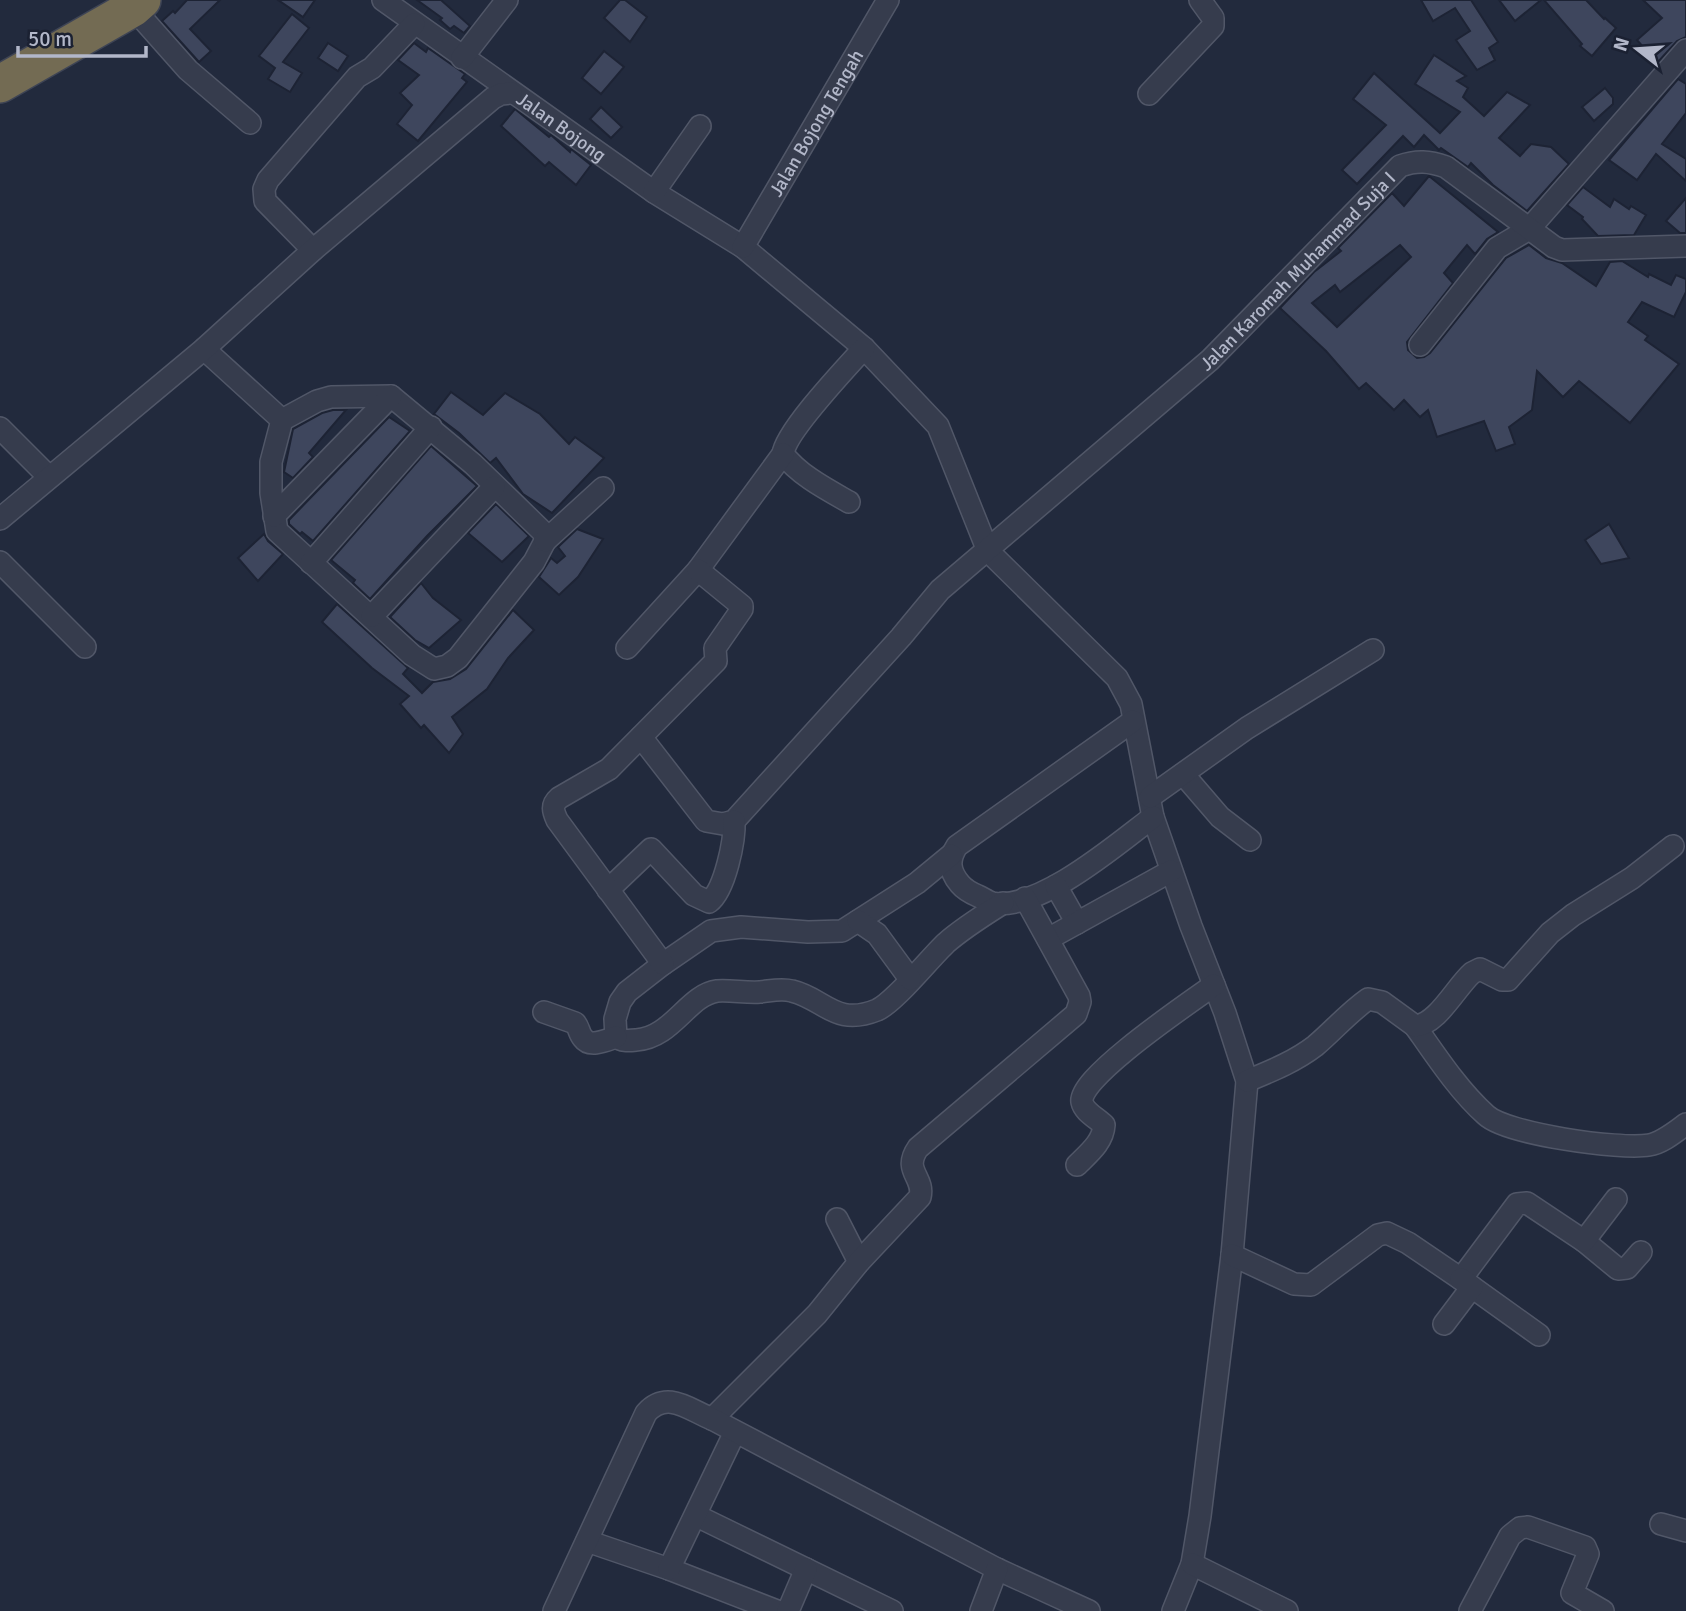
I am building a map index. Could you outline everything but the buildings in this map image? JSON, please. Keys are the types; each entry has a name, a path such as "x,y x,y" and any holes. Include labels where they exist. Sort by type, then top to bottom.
{"highway":[{"path":"0,84 138,4"}],"street":[{"name":"Jalan Bojong","path":"383,0 654,192 743,247 864,348 939,426 988,551"},
{"path":"462,58 507,0"},
{"name":"Jalan Bojong Tengah","path":"743,247 888,0"},
{"path":"1149,94 1213,26 1213,18 1200,0"},
{"path":"138,4 188,69 250,123"},
{"path":"313,250 265,201 264,189 268,180 357,76 372,68 414,24"},
{"path":"1420,345 1497,248 1529,229 1686,50"},
{"path":"0,519 204,349 313,250 493,98 511,93"},
{"path":"654,192 700,126"},
{"name":"Jalan Karomah Muhammad Suja I","path":"734,821 901,637 940,590 1210,360 1400,166 1429,161 1446,167 1553,247 1571,251 1686,246"},
{"path":"627,648 698,570 783,454 786,440 864,348"},
{"path":"204,349 282,421"},
{"path":"274,516 391,396"},
{"path":"545,541 544,533 533,520 431,427 391,396 331,397 317,401 282,421 271,463 277,531 412,655 434,669 447,666 458,658 534,562 545,541 603,488"},
{"path":"311,563 431,427"},
{"path":"0,428 48,477"},
{"path":"783,454 788,461 824,488 849,502"},
{"path":"372,616 494,487"},
{"path":"988,551 1117,678 1130,704 1151,807 1171,871 1241,1056 1247,1080 1232,1255 1200,1516 1192,1564 1173,1611"},
{"path":"0,562 85,647"},
{"path":"663,964 553,811 554,802 609,769 718,659 715,650 718,643 741,612 742,606 698,570"},
{"path":"951,855 950,866 958,882 966,890 992,902 1003,903 1025,898 1056,886 1075,875 1151,807 1183,774 1247,727 1373,650"},
{"path":"615,1037 615,1019 620,1002 627,992 711,932 741,927 842,931 917,883 951,855 957,846 1133,721"},
{"path":"608,890 650,849 694,895 709,902 715,898 719,888 735,837 734,821 723,824 706,821 642,737"},
{"path":"1183,774 1220,817 1250,840"},
{"path":"1415,1026 1421,1026 1432,1019 1472,973 1480,969 1502,980 1508,980 1550,933 1573,915 1632,878 1673,846"},
{"path":"1048,939 1171,871"},
{"path":"1056,886 1077,923"},
{"path":"712,1419 817,1314 859,1262 920,1197 920,1187 912,1172 912,1161 918,1148 1076,1014 1079,996 1025,898"},
{"path":"544,1012 575,1023 583,1039 594,1043 615,1037 622,1041 642,1040 662,1031 699,999 717,991 791,991 806,996 832,1012 860,1014 878,1010 891,1001 948,942 1003,903"},
{"path":"859,921 877,934 911,979"},
{"path":"1077,1165 1095,1147 1104,1129 1104,1125 1086,1111 1082,1101 1088,1086 1110,1062 1214,985"},
{"path":"1247,1080 1286,1065 1315,1046 1352,1010 1368,999 1382,1002 1415,1026 1441,1063 1487,1117 1507,1125 1588,1143 1649,1145 1671,1135 1686,1124"},
{"path":"1584,1241 1616,1199"},
{"path":"1444,1324 1517,1204 1527,1203 1584,1241 1618,1269 1628,1268 1641,1252"},
{"path":"837,1219 859,1262"},
{"path":"1232,1255 1294,1284 1306,1286 1378,1235 1387,1233 1408,1243 1539,1335"},
{"path":"554,1611 646,1413 662,1401 668,1400 712,1419 1079,1609"},
{"path":"670,1569 735,1432"},
{"path":"696,1516 890,1610"},
{"path":"1661,1524 1686,1531"},
{"path":"1470,1611 1510,1536 1520,1528 1528,1527 1585,1547 1588,1554 1567,1602 1603,1611"},
{"path":"587,1541 670,1569 776,1611"},
{"path":"1192,1564 1287,1611"},
{"path":"788,1611 806,1569"},
{"path":"981,1611 998,1569"}]}
